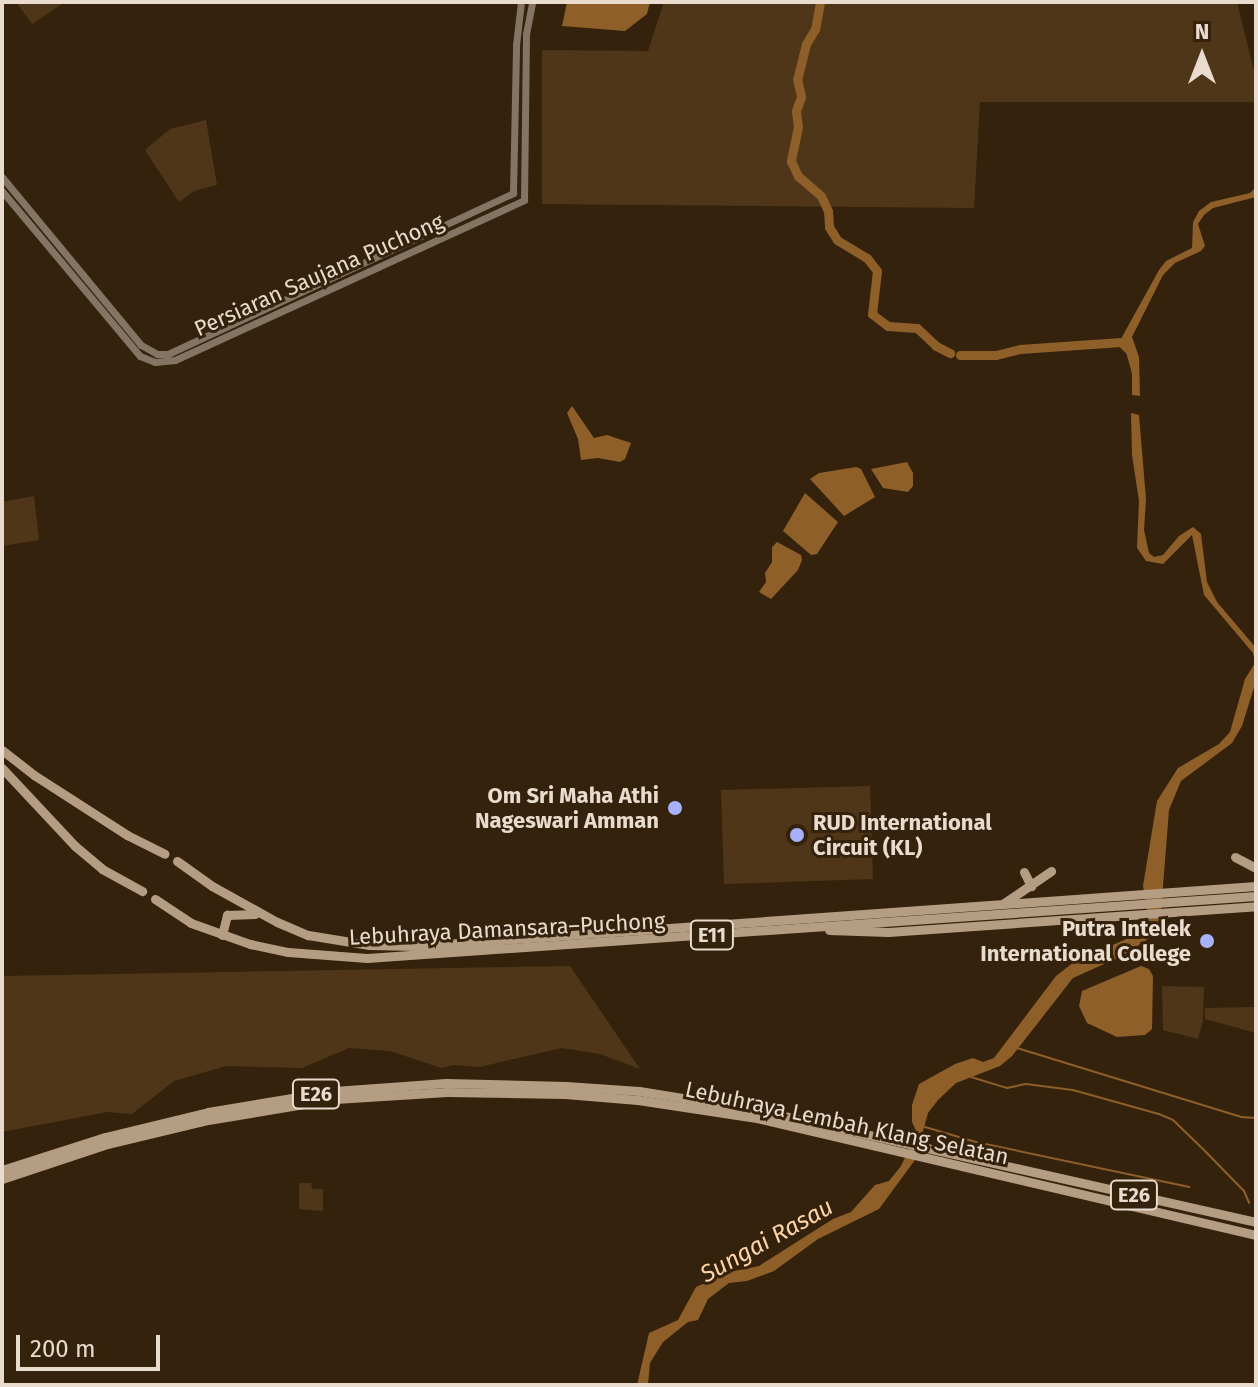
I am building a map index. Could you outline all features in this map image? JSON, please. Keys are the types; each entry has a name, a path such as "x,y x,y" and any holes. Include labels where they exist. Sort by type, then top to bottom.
{"highway":[{"path":"2,750 34,775 127,835 165,854"},
{"path":"2,768 75,846 102,869 142,891"},
{"path":"1235,857 1256,868"},
{"name":"Lebuhraya Damansara–Puchong","path":"177,861 267,917 308,935 417,946 1001,905 1140,904"},
{"path":"1001,905 1051,871"},
{"path":"1024,872 1031,886"},
{"name":"Lebuhraya Damansara–Puchong","path":"155,899 191,923 222,935 288,952 367,958 823,927 835,932 888,932 1140,904 1174,891 1256,886"},
{"path":"1172,907 1256,896"},
{"path":"1140,904 1172,907 1256,906"},
{"path":"222,935 227,915 247,912 267,917"},
{"name":"Lebuhraya Lembah Klang Selatan","path":"2,1170 105,1137 193,1116 334,1091 446,1083 638,1095 688,1102 892,1141 935,1155 1256,1235"},
{"name":"Lebuhraya Lembah Klang Selatan","path":"2,1179 107,1144 208,1120 335,1099 447,1092 638,1095"},
{"name":"Lebuhraya Lembah Klang Selatan","path":"688,1102 882,1147 935,1155 1256,1222"}],"street":[{"name":"Persiaran Saujana Puchong","path":"2,177 141,345 157,354 168,354 513,193 516,45 521,2"},
{"name":"Persiaran Saujana Puchong","path":"2,191 134,350 147,360 166,362 524,200 525,53 532,2"},
{"path":"525,53 516,45 526,34"}],"shaded area":[{"path":"16,2 65,2 32,24"},
{"path":"567,2 650,2 647,14 625,31 562,26"},
{"path":"664,2 1237,2 1256,79 1256,102 980,102 974,208 542,204 542,50 648,51"},
{"path":"206,120 217,185 194,191 179,202 145,150 170,129"},
{"path":"1256,187 1256,197 1213,208 1204,215 1198,224 1205,246 1175,263 1163,275 1132,337 1139,357 1140,396 1132,395 1132,374 1122,337 1159,270 1166,261 1192,248 1193,222 1199,211 1211,202 1250,193"},
{"path":"572,406 594,438 607,435 631,443 625,459 620,462 598,458 581,460 578,439 567,413"},
{"path":"1131,413 1139,415 1146,499 1144,530 1149,553 1154,557 1163,555 1179,536 1193,527 1201,534 1207,582 1217,602 1256,648 1256,681 1242,726 1232,743 1181,781 1169,810 1160,924 1151,937 1122,956 1073,978 1012,1056 1000,1066 956,1083 938,1100 928,1113 915,1160 879,1209 818,1239 774,1271 747,1281 729,1283 708,1299 698,1320 688,1322 663,1342 650,1363 648,1385 637,1385 649,1333 678,1320 696,1287 729,1272 759,1266 833,1219 851,1212 875,1185 889,1181 901,1166 917,1133 912,1122 912,1105 919,1084 955,1064 973,1058 983,1062 994,1058 1056,976 1074,962 1140,933 1149,923 1143,886 1157,801 1178,768 1219,744 1230,732 1245,679 1255,663 1253,653 1204,595 1192,535 1163,564 1146,561 1137,548 1139,501 1132,455"},
{"path":"907,462 913,473 913,486 908,492 883,488 871,469"},
{"path":"856,467 861,469 875,497 844,516 810,479 819,473"},
{"path":"805,493 838,522 817,554 811,555 783,531"},
{"path":"34,496 39,540 2,546 2,502"},
{"path":"777,542 801,555 802,560 798,570 771,599 759,592 766,582 765,573 772,562 772,547"},
{"name":"RUD International Circuit (KL)","path":"870,786 873,879 724,884 721,790"},
{"path":"570,966 640,1069 600,1054 562,1048 479,1067 455,1065 441,1068 390,1051 349,1048 302,1068 226,1066 174,1081 132,1114 107,1112 2,1132 2,976"},
{"path":"1141,966 1149,969 1153,976 1152,1029 1145,1035 1117,1037 1087,1023 1079,1006 1082,991"},
{"path":"1162,986 1204,987 1203,1021 1198,1039 1163,1030"},
{"path":"1256,1007 1256,1033 1205,1019 1205,1008"},
{"path":"299,1183 311,1183 312,1189 323,1189 323,1211 299,1209"}],"waterway":[{"name":"Sungai Rasau","path":"820,2 815,29 806,44 797,79 801,97 796,111 798,127 791,161 798,176 821,196 828,211 829,227 837,240 867,258 877,271 872,314 888,326 917,328 936,346 950,353"},
{"name":"Sungai Rasau","path":"960,355 996,355 1020,349 1121,342 1130,351"},
{"path":"1017,1048 1241,1117 1256,1118"},
{"path":"971,1077 1007,1088 1026,1084 1073,1090 1173,1120 1244,1191 1249,1203"},
{"path":"925,1127 976,1142 1189,1187"}],"place":[{"name":"Om Sri Maha Athi Nageswari Amman","path":"675,808"},
{"name":"RUD International Circuit (KL)","path":"797,835"},
{"name":"Putra Intelek International College","path":"1207,941"}]}
